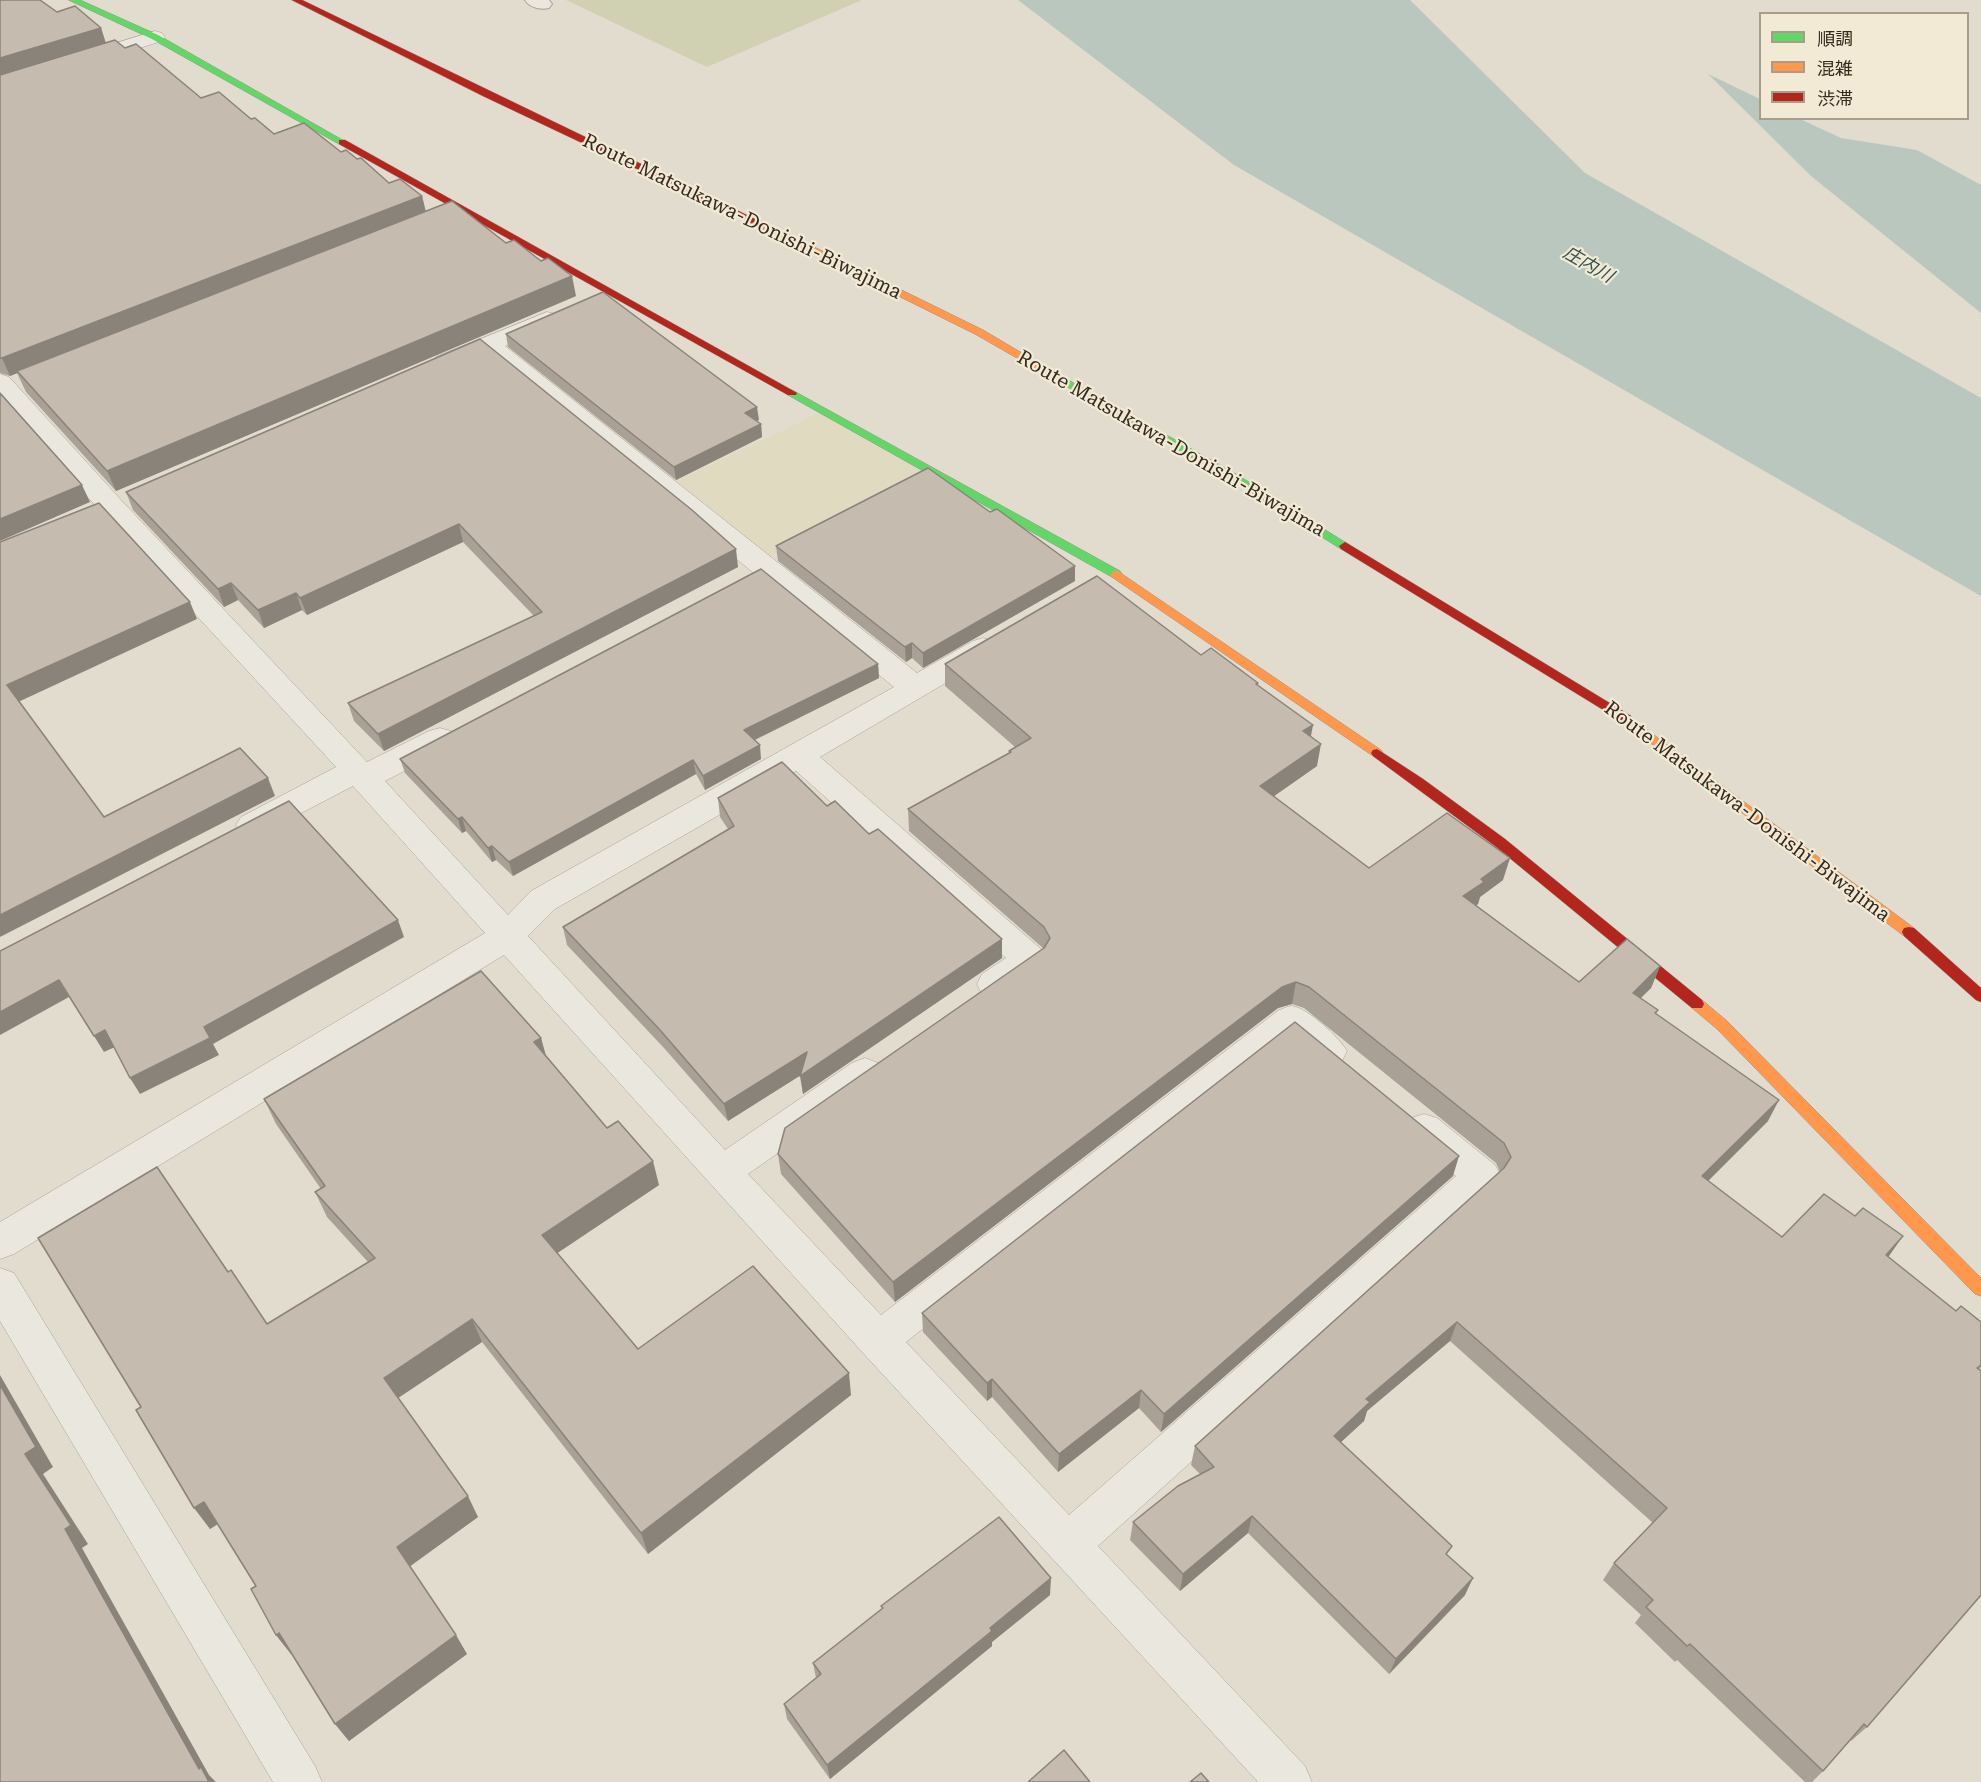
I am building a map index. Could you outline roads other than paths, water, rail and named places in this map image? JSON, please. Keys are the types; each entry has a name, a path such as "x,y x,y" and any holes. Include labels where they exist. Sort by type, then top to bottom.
{"street":[{"path":"73,0 154,37 612,290 1114,573 1414,778 1560,889 1722,1025 1981,1289"},
{"name":"Route Matsukawa-Donishi-Biwajima","path":"296,0 979,332 1225,473 1631,722 1918,939 1981,996"},
{"path":"0,86 154,37"},
{"path":"429,221 463,208"},
{"path":"423,372 612,290"},
{"path":"487,344 754,573 914,687"},
{"path":"12,384 111,506 361,774 878,1341 1289,1782"},
{"path":"1084,590 1114,573"},
{"path":"0,1242 508,936 543,900 1004,636"},
{"path":"231,836 459,728"},
{"path":"798,756 1030,959 972,999"},
{"path":"878,1341 1291,1020 1355,1072"},
{"path":"722,1172 886,1059"},
{"path":"1068,1544 1482,1176 1400,1109"},
{"path":"0,1285 299,1782"}],"water":[{"name":"庄内川","path":"1018,0 1410,0 1585,173 1981,398 1981,596 1234,165"},
{"path":"1708,74 1759,99 1759,120 1802,120 1841,138 1917,150 1981,185 1981,313 1811,176"}]}
